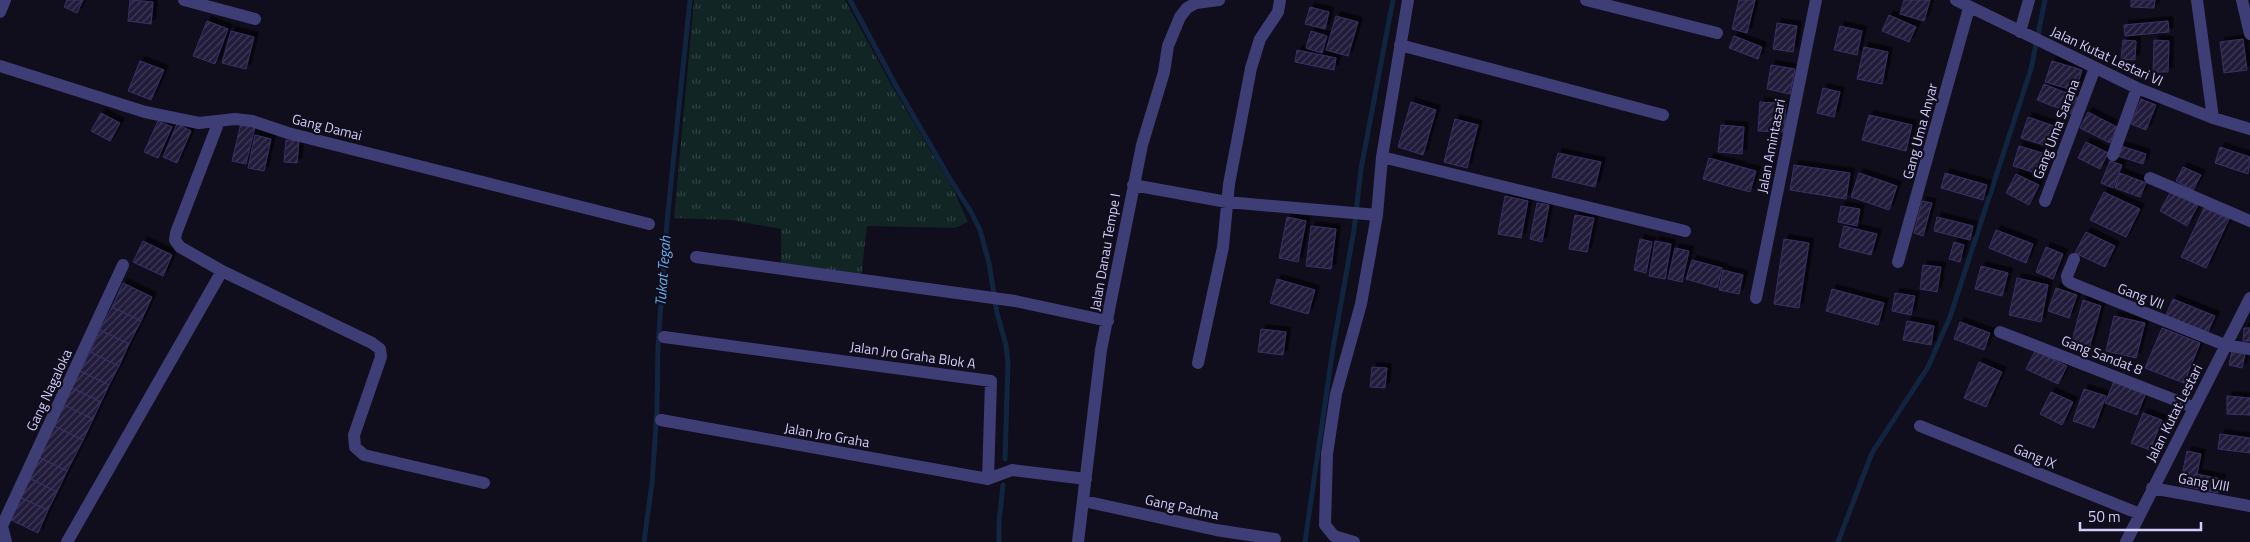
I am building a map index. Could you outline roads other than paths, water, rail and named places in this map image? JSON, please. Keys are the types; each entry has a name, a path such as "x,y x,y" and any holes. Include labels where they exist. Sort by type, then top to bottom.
{"street":[{"path":"0,12 5,0"},
{"path":"184,0 255,19"},
{"name":"Jalan Danau Tempe I","path":"1078,542 1096,383 1142,145 1164,72 1168,46 1177,22 1187,8 1196,3 1219,0"},
{"path":"1198,364 1223,247 1227,202 1256,50 1278,12 1280,0"},
{"path":"1354,542 1334,536 1325,525 1328,454 1336,394 1361,304 1372,215 1408,0"},
{"path":"1586,0 1717,33"},
{"name":"Jalan Amintasari","path":"1756,298 1816,0"},
{"name":"Jalan Kutat Lestari VI","path":"1956,0 1969,8 2137,88 2213,118 2250,129"},
{"path":"2024,34 2029,0"},
{"path":"2197,0 2213,118"},
{"path":"2242,0 2250,34"},
{"name":"Gang Uma Anyar","path":"1898,262 1969,8"},
{"path":"1400,45 1663,115"},
{"name":"Gang Damai","path":"0,66 145,112 199,123 235,119 252,121 288,133 649,224"},
{"name":"Gang Uma Sarana","path":"2045,201 2095,68"},
{"path":"2112,155 2137,88"},
{"path":"219,121 176,233 175,240 180,247 222,271 372,343 380,349 381,357 354,435 355,447 364,455 484,483"},
{"path":"1382,157 1686,231"},
{"path":"2150,178 2250,221"},
{"path":"1133,185 1227,202 1372,215"},
{"path":"696,257 1015,302 1108,320"},
{"name":"Gang VII","path":"2074,259 2067,276 2071,283 2225,345"},
{"name":"Gang Nagaloka","path":"1,526 123,265"},
{"path":"67,542 222,271"},
{"name":"Jalan Kutat Lestari","path":"2126,542 2250,298"},
{"name":"Gang Sandat 8","path":"2000,332 2193,407"},
{"name":"Jalan Jro Graha Blok A","path":"664,337 991,381 988,479"},
{"path":"2225,345 2250,349"},
{"name":"Jalan Jro Graha","path":"661,420 988,479"},
{"name":"Gang IX","path":"1920,426 2140,514"},
{"path":"988,479 1012,470 1086,479"},
{"name":"Gang VIII","path":"2152,488 2250,506"},
{"name":"Gang Padma","path":"1084,501 1216,530 1275,539"},
{"path":"1,526 6,542"}],"waterway":[{"name":"Tukat Tegah","path":"644,542 652,483 657,410 658,346 667,222 690,0"},
{"path":"850,0 895,84 980,230 989,263 1008,363 1005,459"},
{"path":"1305,542 1333,348 1354,230 1361,169 1393,0"},
{"path":"1838,542 1872,453 1928,367 1950,317 2031,69 2045,0"},
{"path":"999,542 1003,485"}]}
